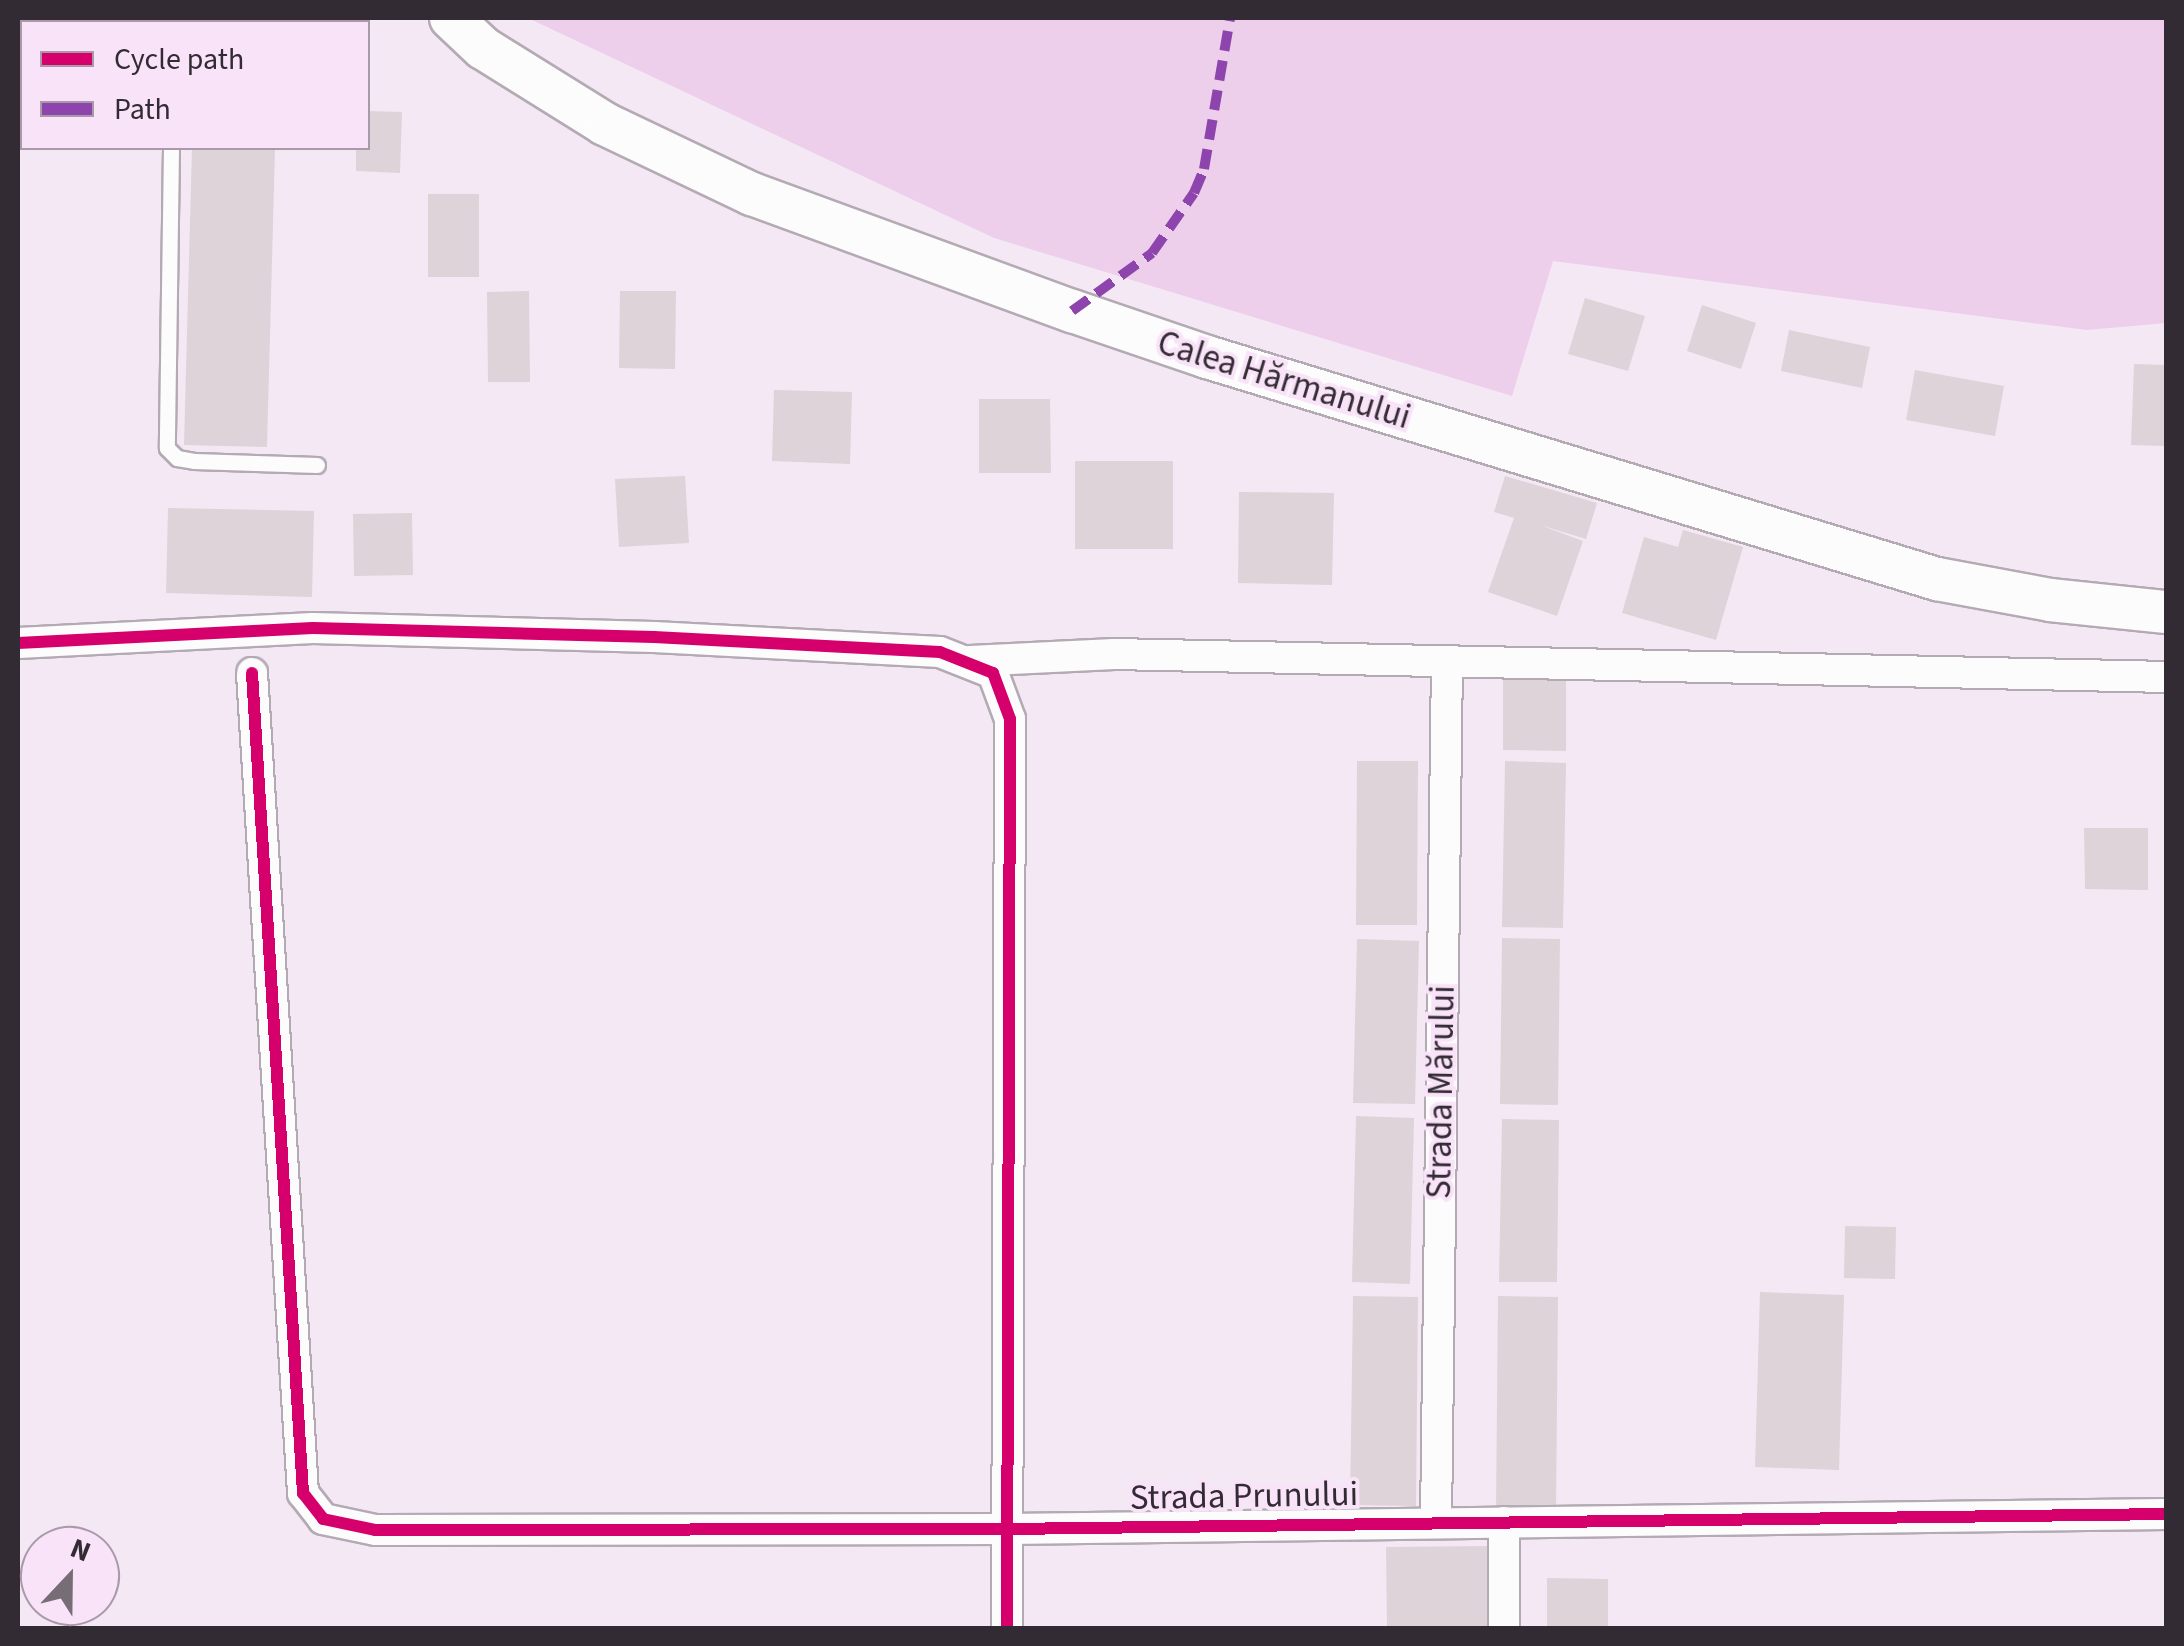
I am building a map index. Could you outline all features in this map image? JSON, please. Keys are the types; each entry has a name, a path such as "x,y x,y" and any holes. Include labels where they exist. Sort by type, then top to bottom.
{"main road":[{"name":"Calea Hărmanului","path":"451,18 482,48 605,124 752,194 1020,293 1206,357 1937,579 2050,600 2166,612"}],"street":[{"path":"18,643 313,628 654,636 940,652 994,673 1010,719 1007,1628"},
{"path":"965,662 1114,654 2166,678"},
{"name":"Strada Mărului","path":"1436,1523 1447,662"},
{"name":"Strada Prunului","path":"252,674 302,1493 323,1519 376,1530 1007,1529 2166,1514"},
{"path":"1504,1522 1504,1628"}],"lane":[{"path":"171,150 167,448 177,458 194,461 317,466"}],"shaded area":[{"path":"528,18 2166,18 2166,323 2087,330 1553,261 1512,396 994,238"}],"building":[{"path":"195,18 279,18 279,20"},
{"path":"370,111 402,112 400,173 356,171 356,150 370,150"},
{"path":"192,150 275,150 267,447 184,445"},
{"path":"428,194 479,194 479,277 428,277"},
{"path":"529,291 530,382 488,382 487,292"},
{"path":"620,291 676,291 675,369 619,368"},
{"path":"1585,298 1645,316 1628,371 1568,354"},
{"path":"1702,305 1756,323 1741,369 1687,351"},
{"path":"1789,330 1870,347 1862,388 1781,371"},
{"path":"2134,364 2166,365 2166,446 2131,445"},
{"path":"1915,370 2004,386 1995,436 1906,420"},
{"path":"774,390 852,392 850,464 772,461"},
{"path":"979,399 1050,399 1051,473 979,473"},
{"path":"1075,461 1173,461 1173,549 1075,549"},
{"path":"685,476 689,543 619,547 615,479"},
{"path":"1505,476 1597,503 1586,539 1540,525 1583,541 1557,616 1488,592 1514,518 1494,512"},
{"path":"1239,492 1334,493 1332,585 1238,583"},
{"path":"168,508 314,511 312,597 166,593"},
{"path":"412,513 413,575 354,576 353,514"},
{"path":"1683,530 1743,547 1716,640 1622,613 1644,537 1678,547"},
{"path":"1503,673 1566,673 1566,751 1503,750"},
{"path":"1357,761 1418,761 1417,925 1356,925"},
{"path":"1505,761 1566,763 1563,928 1502,927"},
{"path":"2084,828 2148,828 2148,890 2085,889"},
{"path":"1502,938 1560,939 1558,1105 1500,1104"},
{"path":"1357,939 1419,941 1415,1104 1353,1103"},
{"path":"1356,1116 1414,1118 1410,1284 1352,1282"},
{"path":"1502,1119 1559,1120 1557,1282 1499,1282"},
{"path":"1845,1226 1896,1227 1895,1279 1844,1278"},
{"path":"1760,1292 1844,1295 1839,1470 1755,1467"},
{"path":"1353,1296 1418,1297 1416,1506 1350,1505"},
{"path":"1498,1296 1558,1297 1556,1509 1496,1509"},
{"path":"1490,1546 1491,1628 1387,1628 1386,1547"},
{"path":"1547,1578 1608,1579 1608,1628 1547,1628"}],"marked path":[{"path":"1072,311 1152,253 1194,193 1204,169 1230,18"}],"cycle path":[{"path":"18,643 313,628 654,637 940,652 993,673 1010,719 1007,1628"},
{"path":"252,673 303,1493 323,1519 375,1530 1007,1529 2166,1514"}]}
